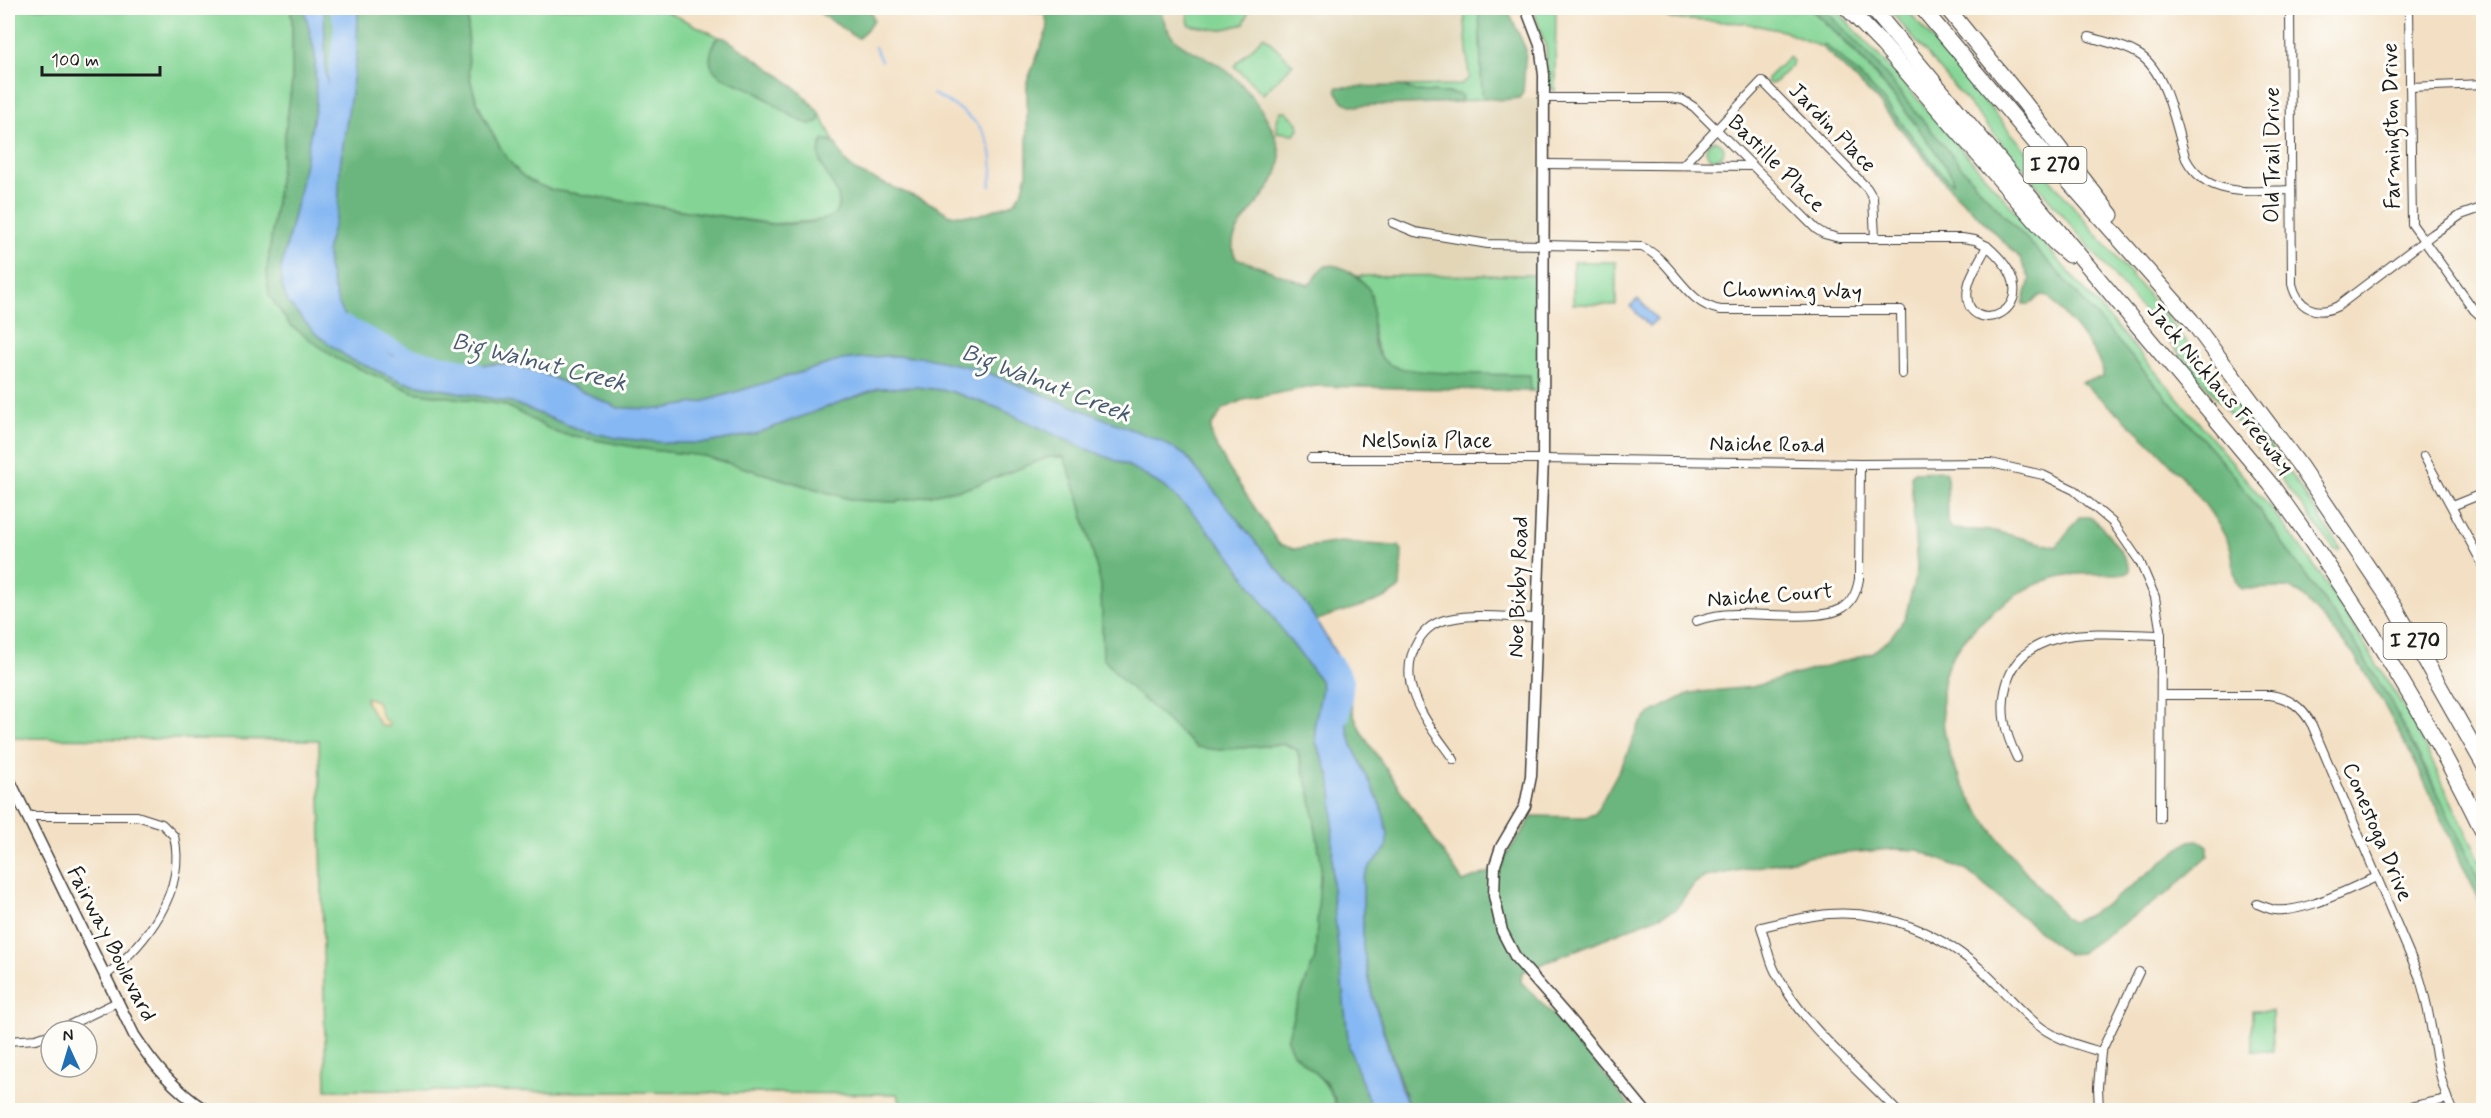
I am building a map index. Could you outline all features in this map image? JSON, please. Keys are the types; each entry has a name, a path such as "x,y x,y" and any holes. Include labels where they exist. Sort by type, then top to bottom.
{"highway":[{"path":"1847,8 1883,45 2054,242 2115,298"},
{"name":"Jack Nicklaus Freeway","path":"1872,8 2272,486 2328,563 2405,685 2445,756 2484,834"},
{"name":"Jack Nicklaus Freeway","path":"1922,8 2054,165 2191,320 2300,466 2357,549 2411,636 2484,765"},
{"path":"1948,8 2023,100 2191,320"}],"street":[{"name":"Noe Bixby Road","path":"1526,8 1540,45 1544,98 1543,459 1531,776 1525,807 1501,847 1495,865 1494,896 1498,920 1516,958 1644,1110"},
{"name":"Old Trail Drive","path":"2290,8 2292,284 2298,300 2304,306 2319,312 2338,306 2423,241"},
{"name":"Farmington Drive","path":"2409,8 2412,224 2474,310 2484,319"},
{"path":"2089,37 2138,53 2154,67 2162,81 2186,159 2204,182 2232,191 2291,190"},
{"name":"Jardin Place","path":"1717,130 1762,81 1873,198 1875,238"},
{"path":"2410,87 2484,84"},
{"name":"Bastille Place","path":"1544,98 1683,100 1694,107 1824,234 1839,238 1962,238 1976,240 1988,246"},
{"path":"1683,165 1717,130"},
{"path":"1544,164 1752,166"},
{"path":"2423,241 2461,215 2484,207"},
{"name":"Chowning Way","path":"1393,223 1415,231 1488,244 1642,247 1657,258 1697,300 1708,308 1721,310 1901,310 1902,374"},
{"path":"1988,246 2008,266 2014,288 2008,310 1998,317 1986,318 1971,307 1967,290 1970,279 1988,246"},
{"path":"2424,456 2484,567"},
{"name":"Nelsonia Place","path":"1311,459 1543,459"},
{"name":"Naiche Road","path":"1543,459 1860,465 1991,463 2026,470 2074,490 2102,511 2114,524 2140,561 2155,597 2161,635 2160,819"},
{"name":"Naiche Court","path":"1696,621 1732,614 1825,614 1842,609 1849,603 1855,596 1859,579 1860,465"},
{"path":"2452,506 2484,493"},
{"path":"1454,760 1419,708 1412,693 1410,664 1417,643 1430,627 1449,619 1537,618"},
{"path":"2017,758 2005,728 2003,694 2008,677 2027,651 2043,642 2076,634 2161,635"},
{"name":"Conestoga Drive","path":"2161,695 2270,695 2283,697 2301,708 2312,725 2427,997 2435,1051 2452,1110"},
{"name":"Fairway Boulevard","path":"8,777 134,1035 172,1085 205,1110"},
{"path":"27,816 137,816 162,824 174,836 177,864 167,902 141,941 105,976"},
{"path":"2257,904 2276,910 2294,908 2317,902 2377,877"},
{"path":"1896,1110 1818,1032 1797,1007 1774,969 1761,927 1829,914 1855,914 1905,923 1960,951 2042,1028 2064,1040 2101,1052"},
{"path":"2099,1110 2101,1052 2139,972"},
{"path":"82,1019 117,1002"},
{"path":"8,1041 39,1038"},
{"path":"2327,1110 2410,1107 2447,1099"}],"shaded area":[{"path":"1160,8 1464,8 1469,78 1460,85 1339,87 1336,91 1355,106 1539,98 1539,275 1356,276 1342,267 1321,268 1308,285 1236,258 1233,249 1241,222 1277,179 1279,150 1258,106 1240,83 1223,68 1183,46 1170,35"}],"green space":[{"path":"8,8 290,8 292,82 267,270 269,295 290,325 413,392 505,405 557,433 651,450 704,456 853,500 895,502 971,487 1049,457 1064,457 1080,502 1101,585 1103,658 1123,681 1219,750 1285,744 1297,750 1310,793 1321,862 1315,958 1294,1013 1293,1053 1326,1085 1336,1110 903,1110 897,1094 326,1090 319,740 8,738"},
{"path":"290,8 304,8 315,53 316,104 299,194 281,269 403,382 511,402 580,430 617,438 668,443 707,443 755,434 878,388 917,387 950,391 998,408 1127,465 1163,486 1192,512 1233,559 1320,680 1322,688 1315,723 1316,742 1330,777 1333,800 1332,890 1349,1047 1372,1110 1336,1110 1335,1099 1325,1082 1293,1053 1287,1040 1294,1013 1315,958 1321,862 1310,793 1297,750 1285,744 1219,750 1196,747 1123,681 1103,658 1101,585 1080,502 1064,457 1049,457 971,487 895,502 853,500 704,456 651,450 557,433 505,405 413,392 337,359 290,325 269,295 267,270 292,82"},
{"path":"324,8 344,8 343,56 331,102 326,74"},
{"path":"358,8 468,8 469,69 477,102 490,130 507,157 523,176 533,182 552,190 778,224 805,223 830,217 839,206 835,189 820,160 819,150 823,140 835,143 845,161 857,172 932,204 950,215 978,215 1014,203 1023,189 1027,173 1027,82 1048,28 1045,13 1028,12 1025,8 1160,8 1164,22 1176,40 1223,68 1241,84 1259,106 1278,143 1279,168 1273,182 1236,234 1233,246 1236,258 1308,285 1322,268 1335,266 1343,268 1364,283 1371,294 1373,340 1380,356 1387,363 1397,367 1433,372 1530,375 1531,391 1316,386 1243,400 1223,409 1211,427 1212,438 1229,469 1279,544 1294,549 1340,542 1399,546 1402,551 1400,587 1394,593 1316,621 1308,607 1185,455 922,357 885,356 842,360 702,402 660,409 618,408 536,370 502,364 455,366 420,362 393,355 347,320 338,303 328,267 327,248 338,210 340,165 357,53"},
{"path":"468,8 660,8 719,37 714,41 720,77 753,90 802,122 819,121 820,114 835,143 830,140 820,163 838,192 839,204 835,214 827,220 773,224 552,190 530,181 515,168 498,144 483,116 473,89 468,61"},
{"path":"813,8 868,8 874,21 859,38"},
{"path":"1187,8 1250,8 1244,24 1220,30 1189,25"},
{"path":"1464,8 1479,8 1482,94 1485,98 1460,102 1462,97 1459,94 1414,91 1404,86 1460,85 1469,78"},
{"path":"1479,8 1507,8 1526,50 1523,93 1519,98 1502,100 1485,98 1482,94"},
{"path":"1533,8 1556,8 1555,91 1548,86 1546,48"},
{"path":"1649,8 1809,8 1849,46 1886,88 1937,154 1953,177 1953,183 1941,173 1872,89 1841,58 1824,45 1822,47 1783,31 1744,23 1671,19"},
{"path":"1809,8 1823,8 1870,56 1977,186 2064,279 2234,475 2359,650 2390,700 2467,853 2483,890 2483,909 2417,766 2352,652 2300,593 2289,588 2242,589 2235,576 2228,542 2193,489 2157,450 2081,382 2103,377 2098,359 2090,347 2048,296 2041,295 2029,304 2023,304 2030,279 2020,258 1947,185 1876,99 1822,47 1824,44 1839,56 1880,96 1941,173 1953,183 1953,177 1938,155 1887,87 1849,45"},
{"path":"1823,8 1833,8 1838,11 1917,98 2167,385 2277,516 2320,574 2412,720 2483,867 2483,890 2428,773 2390,700 2359,650 2234,475 2064,279 1977,186 1870,56"},
{"path":"1888,8 1906,8 2216,376 2286,467 2341,549 2338,551 2334,549 2256,445"},
{"path":"1264,36 1293,64 1263,94 1234,66"},
{"path":"719,37 725,38 763,63 799,91 820,114 819,121 812,125 804,122 756,92 718,74 710,62 713,46"},
{"path":"1789,57 1793,61 1792,65 1774,83 1767,82 1767,78"},
{"path":"1404,86 1414,91 1462,96 1460,102 1354,106 1344,102 1336,91 1338,87"},
{"path":"1281,111 1286,111 1298,123 1299,129 1294,134 1277,132 1277,120"},
{"path":"1711,141 1719,141 1724,146 1722,157 1711,159 1706,154 1706,146"},
{"path":"1573,262 1616,262 1616,305 1573,304"},
{"path":"1539,275 1539,391 1531,391 1529,375 1414,371 1388,364 1380,355 1373,335 1367,291 1356,276"},
{"path":"1914,472 1947,472 1948,525 1953,529 1995,531 2056,547 2079,517 2089,517 2101,526 2114,541 2130,571 2126,574 2066,575 2042,582 2009,600 1993,612 1965,639 1955,653 1947,668 1942,690 1944,731 1954,766 1964,787 1989,826 2064,917 2071,922 2099,909 2189,841 2198,840 2208,847 2208,856 2169,892 2080,953 2067,954 1967,871 1918,850 1893,849 1813,856 1705,877 1695,883 1675,910 1522,972 1521,982 1575,1037 1633,1110 1418,1110 1408,1104 1372,995 1363,947 1363,879 1369,867 1386,849 1381,806 1352,745 1345,720 1345,681 1354,715 1363,735 1463,882 1502,867 1506,855 1533,816 1585,817 1595,814 1624,761 1639,725 1649,714 1690,693 1752,687 1872,653 1890,638 1905,618 1917,569 1911,476"},
{"path":"2252,1011 2272,1011 2273,1051 2252,1051"}],"sand":[{"path":"366,697 377,701 382,717 389,724 388,727 380,725 366,702"}],"water":[{"path":"304,8 324,8 326,74 331,101 342,67 344,8 358,8 357,53 340,165 338,210 327,248 328,267 338,303 347,320 393,355 420,362 455,366 502,364 536,370 618,408 660,409 702,402 842,360 885,356 922,357 978,369 1161,441 1185,455 1308,607 1341,662 1345,681 1345,720 1352,745 1381,806 1388,833 1386,849 1369,867 1363,879 1363,947 1372,995 1401,1088 1408,1104 1418,1110 1372,1110 1349,1047 1332,890 1333,800 1330,777 1316,742 1315,723 1322,688 1320,680 1233,559 1192,512 1163,486 1127,465 1079,446 998,408 950,391 917,387 878,388 755,434 707,443 668,443 617,438 580,430 511,402 403,382 350,359 316,334 288,303 282,286 281,269 299,194 316,104 315,53"},
{"path":"1638,299 1657,319 1649,326 1630,306"}],"waterway":[{"name":"Big Walnut Creek","path":"331,115 341,24 336,8"},
{"path":"875,47 881,61"},
{"path":"933,94 972,118 981,128 991,153 990,186"},
{"name":"Big Walnut Creek","path":"346,323 407,354 477,369"},
{"name":"Big Walnut Creek","path":"1334,661 1347,680 1343,716"}]}
